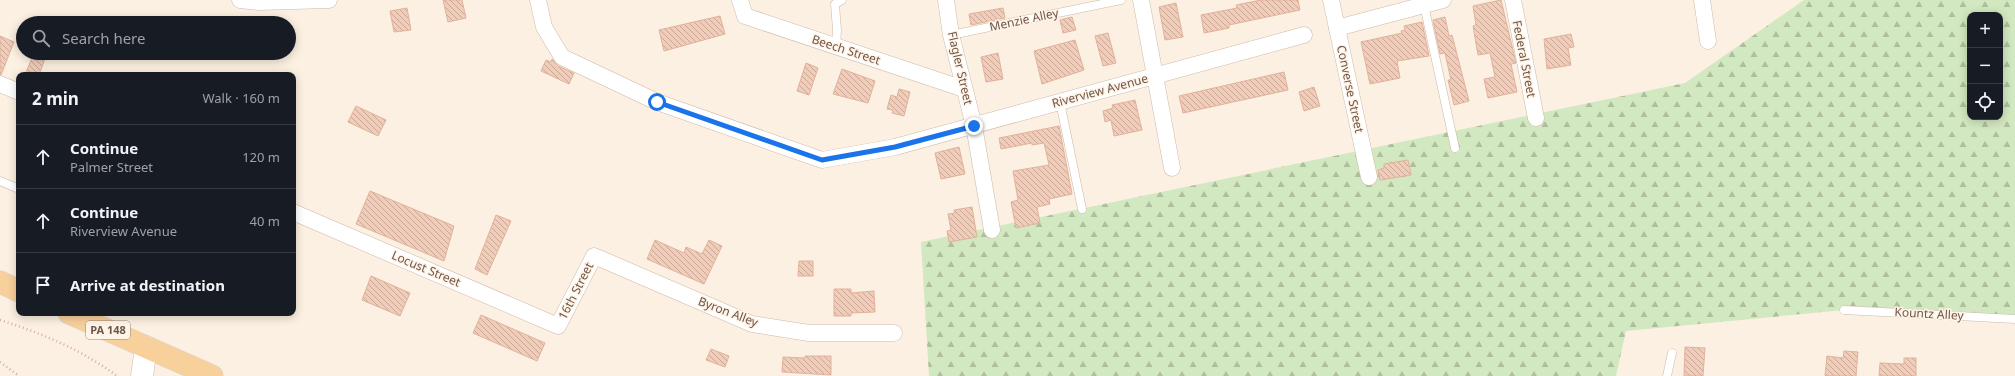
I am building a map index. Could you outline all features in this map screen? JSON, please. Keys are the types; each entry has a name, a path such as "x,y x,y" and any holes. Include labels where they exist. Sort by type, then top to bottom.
{"main road":[{"path":"0,282 16,290"},
{"name":"PA 148","path":"76,316 212,376"}],"street":[{"path":"240,0 258,2 329,0"},
{"name":"Riverview Avenue","path":"538,0 544,27 562,56 657,102 822,160 895,147 1304,35"},
{"name":"Beech Street","path":"740,0 745,16 964,89"},
{"name":"Flagler Street","path":"946,0 951,35 974,126 992,230"},
{"path":"1141,0 1172,168"},
{"name":"Converse Street","path":"1331,0 1368,177"},
{"path":"1337,28 1443,0"},
{"name":"Federal Street","path":"1513,0 1536,118"},
{"path":"1702,0 1708,41"},
{"path":"0,84 16,91"},
{"name":"Locust Street","path":"296,213 558,326"},
{"name":"16th Street","path":"558,326 594,256"},
{"name":"Byron Alley","path":"594,256 752,324 810,333 894,333"},
{"path":"142,376 146,347"}],"lane":[{"path":"836,47 837,30 835,4 842,0"},
{"name":"Menzie Alley","path":"951,35 1121,0"},
{"path":"1424,5 1455,148"},
{"path":"1060,102 1082,209"},
{"path":"0,181 16,188"},
{"name":"Kountz Alley","path":"1844,310 2015,319"},
{"path":"1667,376 1672,353"}],"path":[{"path":"0,320 41,333 103,366 117,376"},
{"path":"0,362 19,376"}],"green space":[{"path":"1804,0 2015,0 2015,319 1844,310 1626,331 1616,376 929,376 921,242 1685,83"}],"building":[{"path":"443,0 462,0 466,18 448,22"},
{"path":"1261,0 1298,0 1300,10 1229,25 1229,28 1204,33 1201,15 1237,8 1236,5"},
{"path":"1501,0 1516,63 1511,64 1517,92 1488,98 1484,79 1495,77 1490,53 1478,55 1473,26 1476,25 1473,6"},
{"path":"1176,3 1183,37 1165,40 1159,7"},
{"path":"407,8 411,30 394,32 390,11"},
{"path":"1003,8 1005,18 971,25 969,14"},
{"path":"720,16 725,34 664,51 659,30"},
{"path":"1072,17 1076,30 1063,33 1060,20"},
{"path":"1445,17 1449,36 1452,35 1469,101 1454,105 1448,80 1451,80 1445,53 1440,54 1433,20"},
{"path":"1422,22 1429,56 1397,61 1400,78 1370,84 1361,42 1402,33 1401,31 1405,30 1404,26"},
{"path":"1108,33 1116,63 1103,66 1095,36"},
{"path":"1571,34 1574,47 1568,48 1571,65 1547,69 1544,39"},
{"path":"0,36 14,42 1,75 0,75"},
{"path":"1075,40 1084,70 1042,84 1034,51"},
{"path":"998,53 1003,79 986,82 981,57"},
{"path":"552,59 558,66 574,73 569,84 541,71 546,60 551,62"},
{"path":"31,60 44,60 40,72 26,72"},
{"path":"806,63 818,68 809,95 797,91"},
{"path":"842,69 875,81 868,103 833,94"},
{"path":"1284,72 1288,90 1183,113 1179,96"},
{"path":"1314,87 1320,106 1304,111 1299,92"},
{"path":"899,89 910,92 904,116 892,113 893,110 887,109 891,95 897,97"},
{"path":"1135,100 1142,130 1114,136 1111,120 1105,122 1103,111 1113,108 1112,105"},
{"path":"356,106 386,120 378,136 348,122"},
{"path":"1059,126 1072,194 1049,199 1050,204 1037,207 1040,223 1016,228 1011,202 1018,200 1013,171 1049,165 1044,143 1032,145 1032,143 1001,149 999,138"},
{"path":"959,147 965,174 941,179 935,153"},
{"path":"1408,160 1411,175 1380,180 1378,170 1384,168 1384,164"},
{"path":"370,191 454,226 444,261 356,224"},
{"path":"972,207 977,237 949,242 947,231 951,230 948,214 955,213 954,210"},
{"path":"496,215 511,221 487,275 475,269"},
{"path":"655,240 684,253 686,247 702,254 709,240 722,246 704,284 647,259"},
{"path":"799,261 813,261 813,276 798,276"},
{"path":"371,276 410,293 400,316 362,300"},
{"path":"834,289 851,289 851,293 874,291 875,312 851,313 851,316 834,316"},
{"path":"481,315 545,343 537,361 473,333"},
{"path":"1685,347 1705,348 1703,376 1684,376"},
{"path":"711,349 729,356 725,367 706,360"},
{"path":"1844,351 1858,352 1856,376 1825,376 1827,356 1843,358"},
{"path":"805,356 831,356 831,375 782,372 783,357 805,358"},
{"path":"1904,358 1916,358 1916,376 1879,376 1880,363 1904,364"}],"route":[{"path":"657,102 822,160 895,147 974,126"}]}
